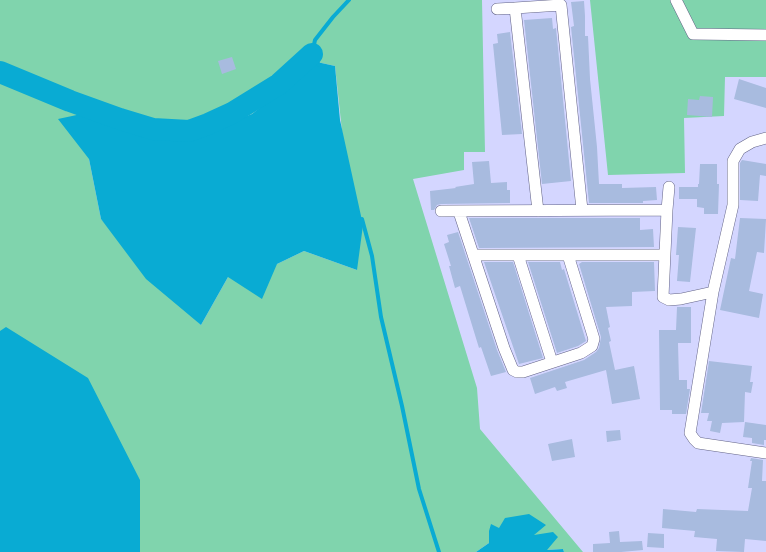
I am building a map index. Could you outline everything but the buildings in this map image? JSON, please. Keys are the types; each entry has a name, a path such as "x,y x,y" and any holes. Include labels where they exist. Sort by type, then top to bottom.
{"street":[{"path":"676,0 693,34 766,35"},
{"path":"497,9 566,6 582,210"},
{"path":"515,8 538,211"},
{"path":"766,138 744,146 734,156 732,212 713,292 690,432 698,442 766,453"},
{"path":"669,187 663,298 669,300 681,299 713,292"},
{"path":"441,211 667,210"},
{"path":"459,212 513,370 519,373 581,353 591,348 594,343 568,255"},
{"path":"473,255 664,255"},
{"path":"518,255 552,362"}],"green space":[{"path":"0,0 482,0 485,152 464,152 464,170 413,179 477,388 480,429 583,552 564,552 563,549 547,550 533,536 499,529 489,531 489,543 476,552 0,552","holes":["317,62 335,66 357,270 304,251 277,264 228,277 201,325 101,219 89,159 100,110 191,137 252,114"]},
{"path":"590,0 766,0 766,77 725,77 724,116 684,118 685,173 608,175"}],"water":[{"path":"317,62 335,66 340,120 363,225 357,270 304,251 277,264 262,299 228,277 201,325 146,279 101,219 89,159 58,119 100,110 191,137 252,114"},
{"path":"6,327 88,378 140,480 140,552 0,552 0,331"},
{"path":"529,514 546,525 534,535 553,532 558,537 547,550 563,549 564,552 476,552 489,543 491,524 499,528 505,518"}],"waterway":[{"path":"319,65 312,54 315,40 349,0"},
{"path":"0,72 120,119 153,129 189,131 232,113 279,84 312,54"},
{"path":"362,219 372,256 381,317 419,489 439,552"}]}
